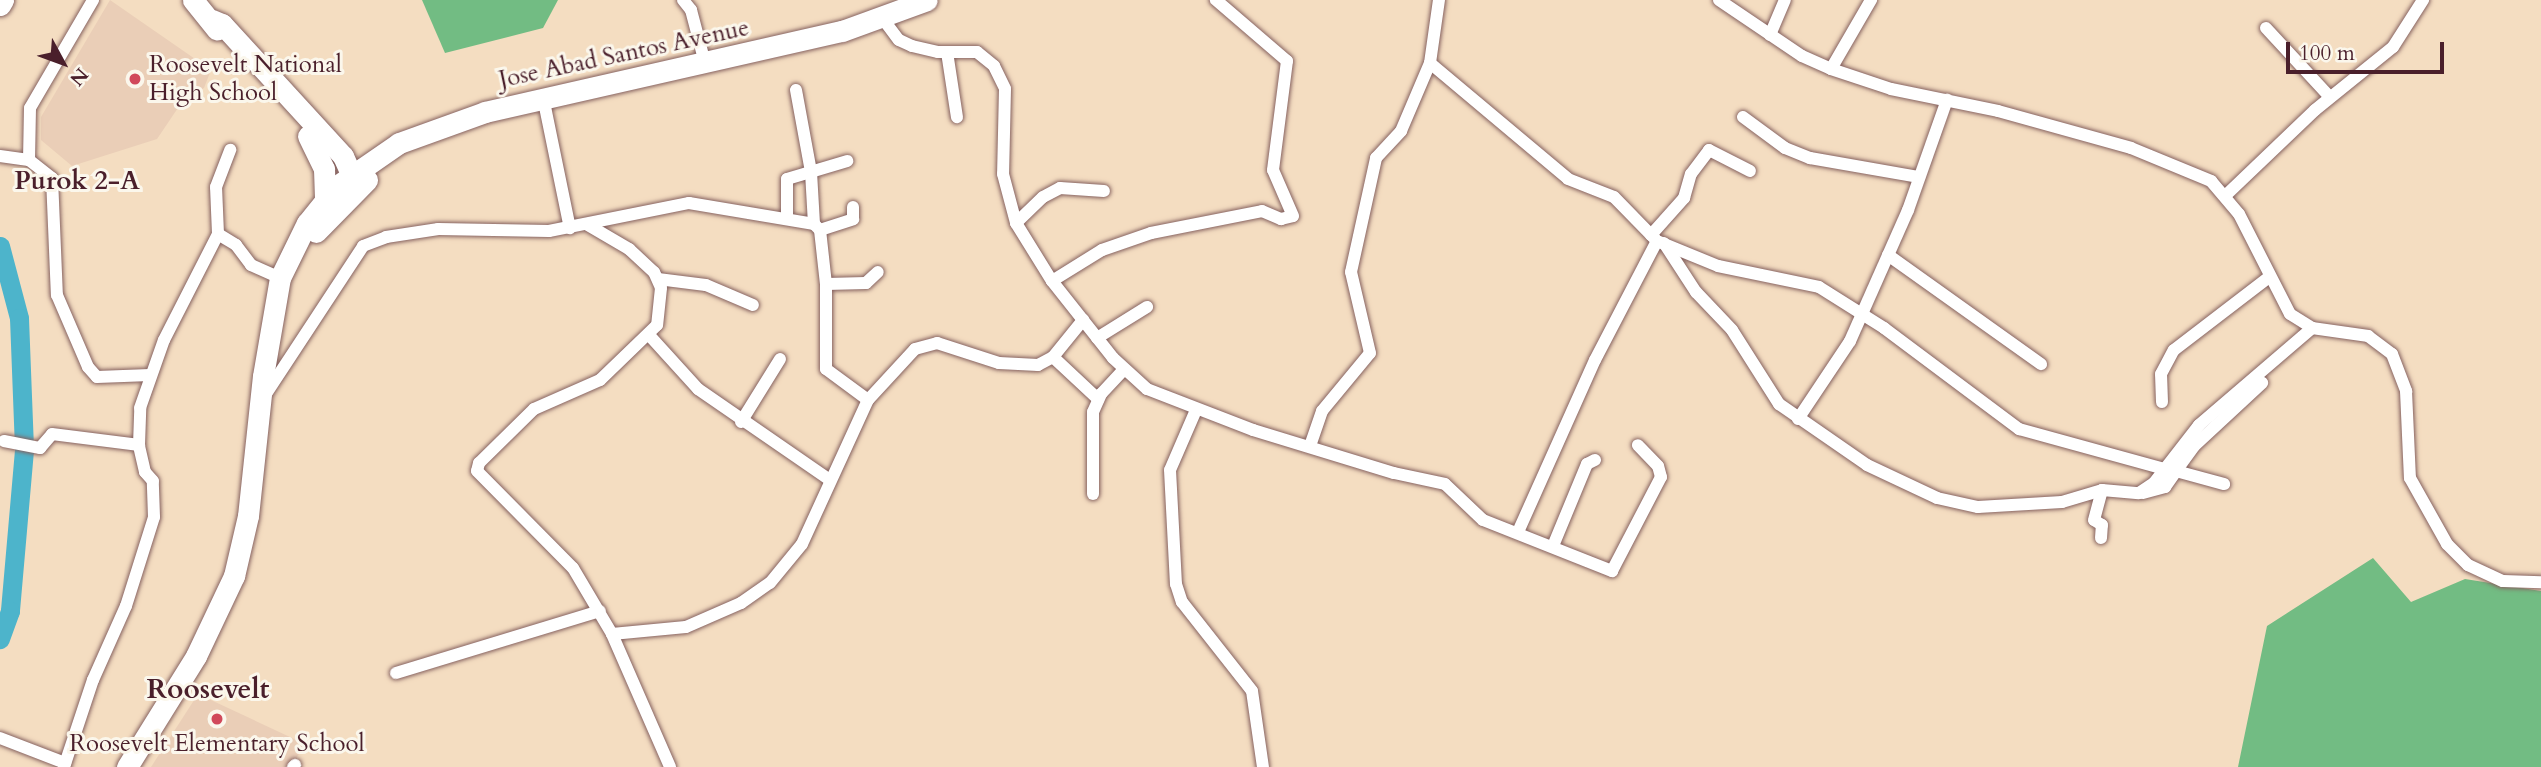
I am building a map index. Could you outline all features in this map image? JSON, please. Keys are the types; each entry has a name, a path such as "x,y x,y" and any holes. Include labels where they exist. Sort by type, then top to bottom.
{"highway":[{"path":"127,767 196,656 234,576 248,516 260,403 280,278 293,246 328,206 351,174 343,156 312,131 222,24 212,20 193,0"},
{"name":"Jose Abad Santos Avenue","path":"351,174 377,157 430,130 543,97 705,63 883,19 927,0"},
{"path":"274,320 301,256 328,206 374,173 377,157 355,154 312,131"},
{"path":"312,131 324,169 328,206"}],"street":[{"path":"29,160 30,108 93,0"},
{"path":"683,0 691,10 705,63"},
{"path":"1052,281 1102,250 1150,233 1262,211 1281,219 1293,216 1273,170 1287,61 1216,0"},
{"path":"1310,446 1322,411 1370,353 1351,272 1376,158 1401,131 1430,64 1439,0"},
{"path":"1719,0 1770,34 1831,69 2160,157 2211,181 2225,196 2283,307 2312,328 2368,336 2392,354 2406,391 2410,478 2427,513 2454,552 2502,581 2541,582"},
{"path":"1770,34 1785,0"},
{"path":"1831,69 1871,0"},
{"path":"2225,196 2330,97 2393,47 2423,0"},
{"path":"883,19 899,40 926,50 977,52 1002,78 1003,174 1016,223 1052,281 1123,370 1147,389 1196,410 1445,484 1475,515 1616,570 1661,477 1658,466 1638,444"},
{"path":"2266,28 2330,97"},
{"path":"947,52 957,117"},
{"path":"1430,64 1568,179 1614,197 1658,240 1696,292 1737,338 1769,393 1798,419 1854,459 1958,504 2062,502 2102,490 2139,493 2170,470 2262,383"},
{"path":"796,90 811,172 826,284 826,369 868,400"},
{"path":"543,97 570,228"},
{"path":"1798,419 1837,364 1861,314 1888,255 1947,100"},
{"path":"1743,117 1803,155 1919,177"},
{"path":"0,738 65,765 93,680 126,606 154,517 153,481 145,472 139,446 140,408 150,375 182,302 218,234 216,187 230,150"},
{"path":"1518,532 1595,360 1658,240 1684,198 1691,174 1709,150 1750,171"},
{"path":"0,156 29,160 52,178 57,295 78,350 97,377 150,375"},
{"path":"787,218 786,179 847,161"},
{"path":"1016,223 1060,188 1104,191"},
{"path":"260,403 363,246 386,237 438,229 570,228 689,203 787,218 817,227 853,219 853,207"},
{"path":"588,225 629,250 658,279 706,285 753,305"},
{"path":"218,234 236,245 251,265 280,278"},
{"path":"1658,240 1718,266 1819,287 1861,314 2019,429 2224,484"},
{"path":"1888,255 2041,364"},
{"path":"826,284 866,283 878,272"},
{"path":"2162,402 2161,374 2174,350 2269,277"},
{"path":"658,279 660,309 649,335 600,380 534,409 479,463 477,471 573,568 612,634 670,767"},
{"path":"1097,338 1147,307"},
{"path":"612,634 686,627 741,603 770,583 802,544 868,400 907,355 927,344 944,344 1014,366 1038,365 1052,357 1083,320"},
{"path":"2170,470 2199,425 2312,328"},
{"path":"649,335 689,381 741,422 830,480"},
{"path":"1052,357 1098,399"},
{"path":"741,422 780,359"},
{"path":"1093,495 1093,412 1098,399 1123,370"},
{"path":"1196,410 1170,470 1176,584 1182,602 1252,691 1263,767"},
{"path":"6,442 40,448 52,434 139,446"},
{"path":"1553,546 1587,464 1595,460"},
{"path":"2101,538 2102,525 2094,520 2102,490"},
{"path":"396,673 600,611"}],"shaded area":[{"name":"Roosevelt National High School","path":"110,0 211,70 204,88 184,99 157,139 72,166 41,140 41,117"},
{"name":"Roosevelt Elementary School","path":"198,694 305,744 291,767 151,767"}],"green space":[{"path":"422,0 558,0 543,28 445,53"},
{"path":"2373,558 2411,602 2465,579 2541,591 2541,767 2238,767 2267,626"}],"waterway":[{"path":"0,246 19,318 24,450 10,611 0,639"}],"place":[{"name":"Roosevelt National High School","path":"135,79"},
{"name":"Roosevelt Elementary School","path":"217,719"}],"district":[{"name":"Purok 2-A","path":"77,181"},
{"name":"Roosevelt","path":"208,689"}]}
